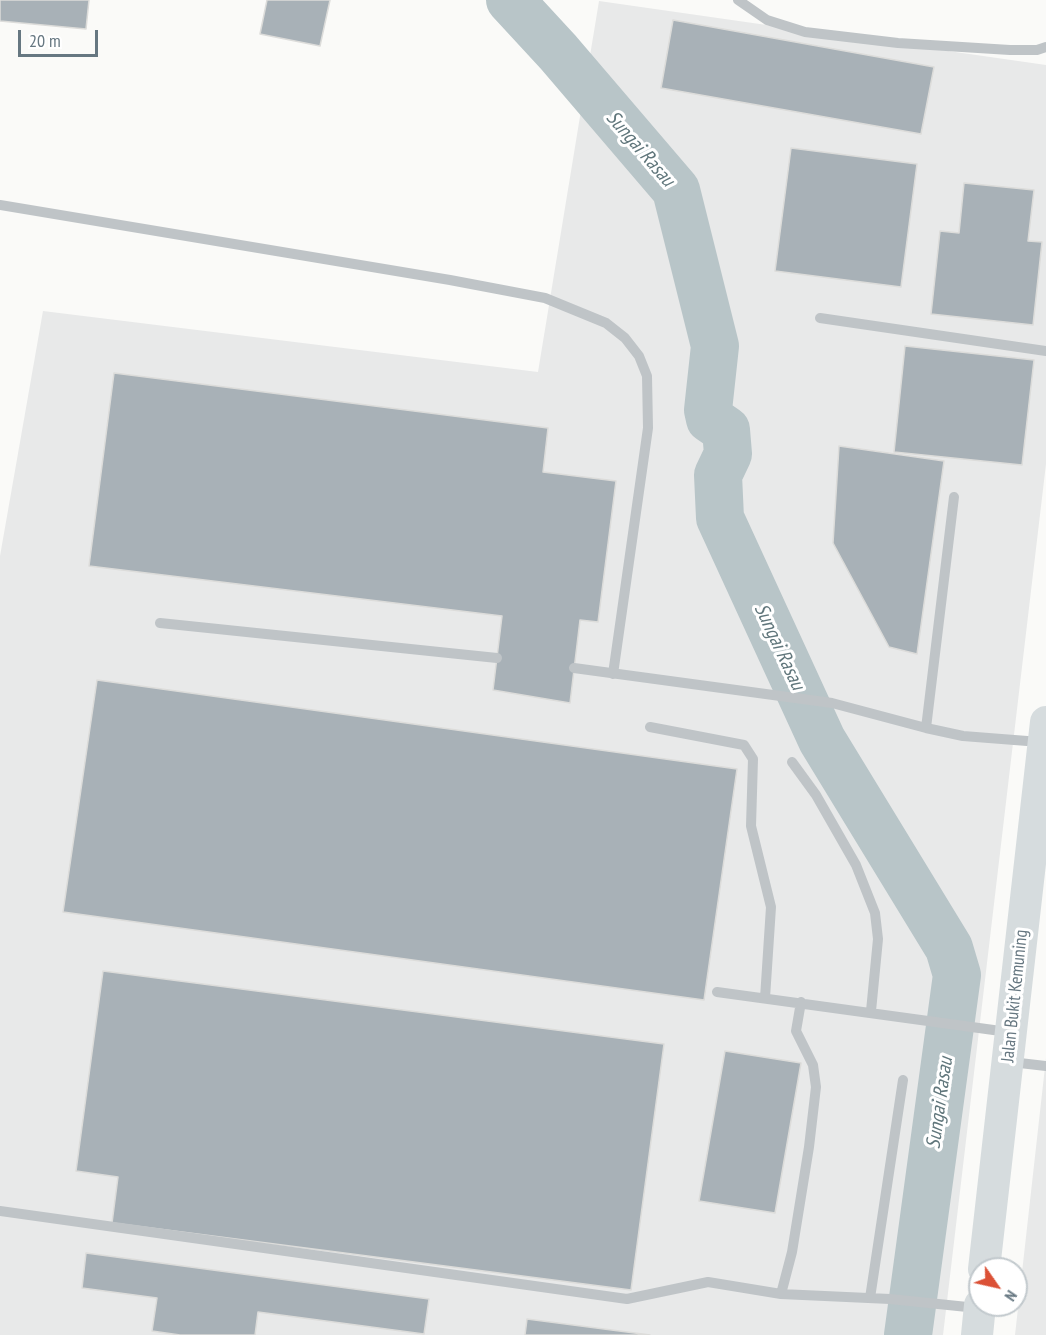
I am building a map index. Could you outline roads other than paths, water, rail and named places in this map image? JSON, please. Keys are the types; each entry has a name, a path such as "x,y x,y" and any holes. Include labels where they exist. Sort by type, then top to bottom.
{"main road":[{"name":"Jalan Bukit Kemuning","path":"985,1257 1000,1041 1045,736"}],"lane":[{"path":"738,0 767,20 806,32 898,43 1010,50 1037,50 1046,47"},
{"path":"0,205 545,298 606,323 625,338 639,356 647,376 648,428 613,674"},
{"path":"820,318 1046,351"},
{"path":"926,728 954,497"},
{"path":"160,623 497,658"},
{"path":"574,668 832,703 926,728 963,735 1045,736"},
{"path":"650,727 744,745 753,759 751,826 771,907 765,998"},
{"path":"792,762 816,795 856,865 875,913 878,939 871,1011"},
{"path":"717,992 922,1019 1000,1041 1046,1066"},
{"path":"781,1294 792,1252 816,1087 813,1065 796,1030 801,1002"},
{"path":"870,1298 903,1080"},
{"path":"0,1211 627,1299 708,1282 781,1294 943,1304 968,1312"}],"waterway":[{"name":"Sungai Rasau","path":"510,0 558,52 676,190 715,346 708,410 710,419 726,430 728,454 718,475 720,518 822,740 949,948 957,975 908,1335"}]}
